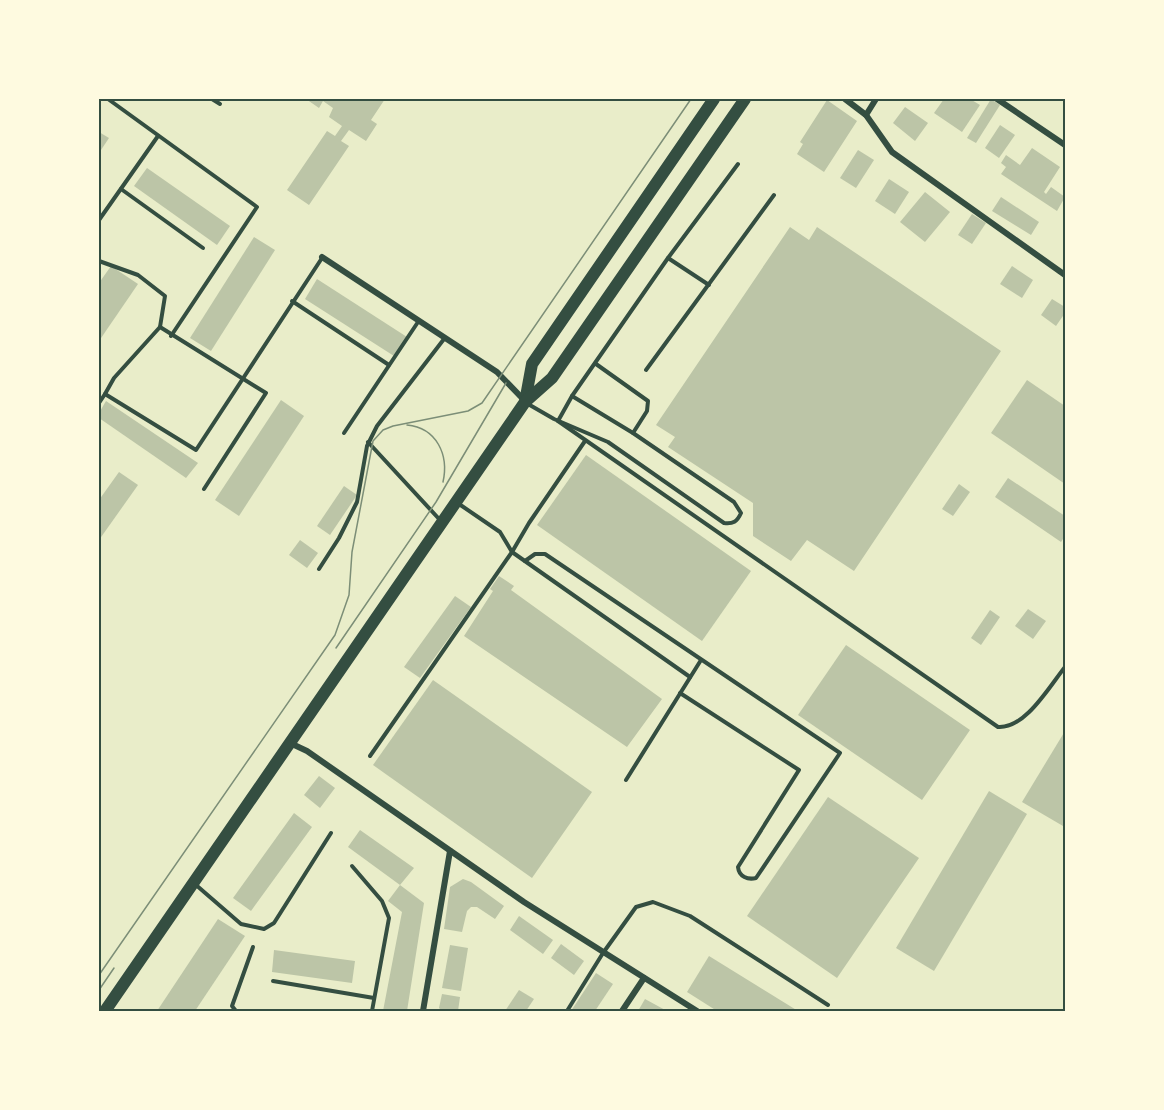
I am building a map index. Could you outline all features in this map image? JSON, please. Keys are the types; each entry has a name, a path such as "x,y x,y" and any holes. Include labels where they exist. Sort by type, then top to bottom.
{"main road":[{"path":"525,402 532,364 714,99"},
{"path":"105,1011 525,402 552,378 745,99"}],"street":[{"path":"845,99 866,115 892,152 1065,275"},
{"path":"866,115 876,99"},
{"path":"997,99 1065,145"},
{"path":"322,257 501,375 525,402"},
{"path":"290,742 307,751 450,851 603,953 697,1011"},
{"path":"423,1011 450,851"},
{"path":"622,1011 644,978"}],"lane":[{"path":"108,99 257,207 171,336"},
{"path":"212,99 220,104"},
{"path":"99,220 158,136"},
{"path":"558,421 572,396 668,258 738,164"},
{"path":"121,189 203,248"},
{"path":"646,370 774,195"},
{"path":"105,394 196,450 322,257"},
{"path":"668,258 709,285"},
{"path":"99,261 138,275 165,296 160,327 114,378 99,403"},
{"path":"292,301 389,366"},
{"path":"344,433 418,322"},
{"path":"160,327 171,336 266,393 204,489"},
{"path":"319,569 339,538 357,502 369,442 377,426 444,339"},
{"path":"596,364 648,401 647,411 633,433"},
{"path":"558,421 608,442 724,523 732,524 738,520 741,513 734,502 633,433 572,396"},
{"path":"525,402 558,421 998,727 1007,728 1020,723 1065,667"},
{"path":"370,756 512,552 585,441"},
{"path":"369,442 443,523"},
{"path":"457,503 500,532 512,552 690,677"},
{"path":"525,561 535,554 545,554 840,753 756,878 750,879 739,872 738,867 799,770 680,693"},
{"path":"627,780 701,660"},
{"path":"193,883 241,924 264,929 274,923 332,833"},
{"path":"352,866 382,901 389,918 372,1011"},
{"path":"567,1011 603,953 636,907 653,902 690,916 828,1005"},
{"path":"236,1011 232,1006 253,947"},
{"path":"273,981 374,998"}],"building":[{"path":"306,99 385,99 371,120 377,124 366,141 349,130 341,141 349,146 309,205 287,190 327,131 335,136 342,126 329,117 333,108 323,101 319,108"},
{"path":"944,99 970,99 980,105 962,132 934,113"},
{"path":"991,99 1000,105 976,143 967,138"},
{"path":"827,100 857,121 824,172 797,154 803,144 800,142"},
{"path":"905,107 928,123 915,141 893,123"},
{"path":"1000,125 1015,135 999,158 985,148"},
{"path":"99,132 109,138 99,153"},
{"path":"1032,148 1060,167 1044,192 1046,194 1051,187 1065,197 1057,211 1001,174 1006,167 1001,163 1006,155 1020,165"},
{"path":"858,150 874,160 856,188 840,178"},
{"path":"147,168 230,226 217,245 134,186"},
{"path":"889,179 909,192 895,214 875,201"},
{"path":"925,192 950,212 925,242 900,222"},
{"path":"1001,197 1039,222 1031,235 992,211"},
{"path":"972,214 986,223 972,244 958,235"},
{"path":"790,227 809,240 817,227 1001,351 854,571 807,540 791,561 753,536 753,503 668,447 675,437 656,425"},
{"path":"254,237 275,250 211,351 190,338"},
{"path":"111,266 138,284 99,341 99,283"},
{"path":"1012,266 1033,280 1022,298 1000,284"},
{"path":"317,279 407,337 394,356 305,299"},
{"path":"1052,299 1065,307 1065,313 1056,326 1041,315"},
{"path":"1027,380 1065,406 1065,484 991,433"},
{"path":"281,400 304,416 239,516 215,500"},
{"path":"106,401 198,463 186,478 99,418 99,413"},
{"path":"586,455 751,571 702,641 537,525"},
{"path":"119,472 138,485 99,540 99,500"},
{"path":"1008,478 1065,516 1065,536 1061,542 995,497"},
{"path":"959,484 970,492 953,516 942,509"},
{"path":"344,486 357,495 330,535 317,526"},
{"path":"300,540 318,553 307,568 289,555"},
{"path":"499,576 514,586 511,590 662,699 627,747 464,636 493,591 490,589"},
{"path":"455,596 471,607 420,678 404,667"},
{"path":"1028,609 1046,621 1033,639 1015,626"},
{"path":"990,610 1000,617 981,645 971,638"},
{"path":"846,645 970,730 922,800 798,715"},
{"path":"433,680 592,792 532,878 373,765"},
{"path":"1065,731 1065,823 1063,826 1022,802"},
{"path":"319,776 335,788 320,808 304,795"},
{"path":"989,791 1027,814 934,971 896,948"},
{"path":"828,797 919,858 837,978 747,916"},
{"path":"294,813 312,827 251,911 233,898"},
{"path":"360,830 414,868 400,885 348,847"},
{"path":"463,879 471,882 504,906 495,919 477,907 471,907 467,911 462,932 444,929 450,887"},
{"path":"400,885 424,903 407,1011 383,1011 402,912 388,901"},
{"path":"519,916 553,940 543,954 510,930"},
{"path":"218,919 245,936 195,1011 157,1011"},
{"path":"561,944 584,961 574,975 551,958"},
{"path":"450,945 468,948 461,991 442,988"},
{"path":"274,950 355,961 352,983 272,972"},
{"path":"709,956 798,1011 717,1011 687,992"},
{"path":"596,973 613,984 595,1011 571,1011"},
{"path":"519,990 534,999 526,1011 505,1011"},
{"path":"442,994 460,997 458,1011 442,1011 439,1008"},
{"path":"645,999 667,1011 638,1011"}],"tram line":[{"path":"99,975 335,635 349,595 352,552 373,441 383,430 393,426 468,411 482,403 691,99"},
{"path":"336,648 436,502 506,383"},
{"path":"407,425 426,431 438,444 444,462 443,482"},
{"path":"99,990 114,968"}]}
